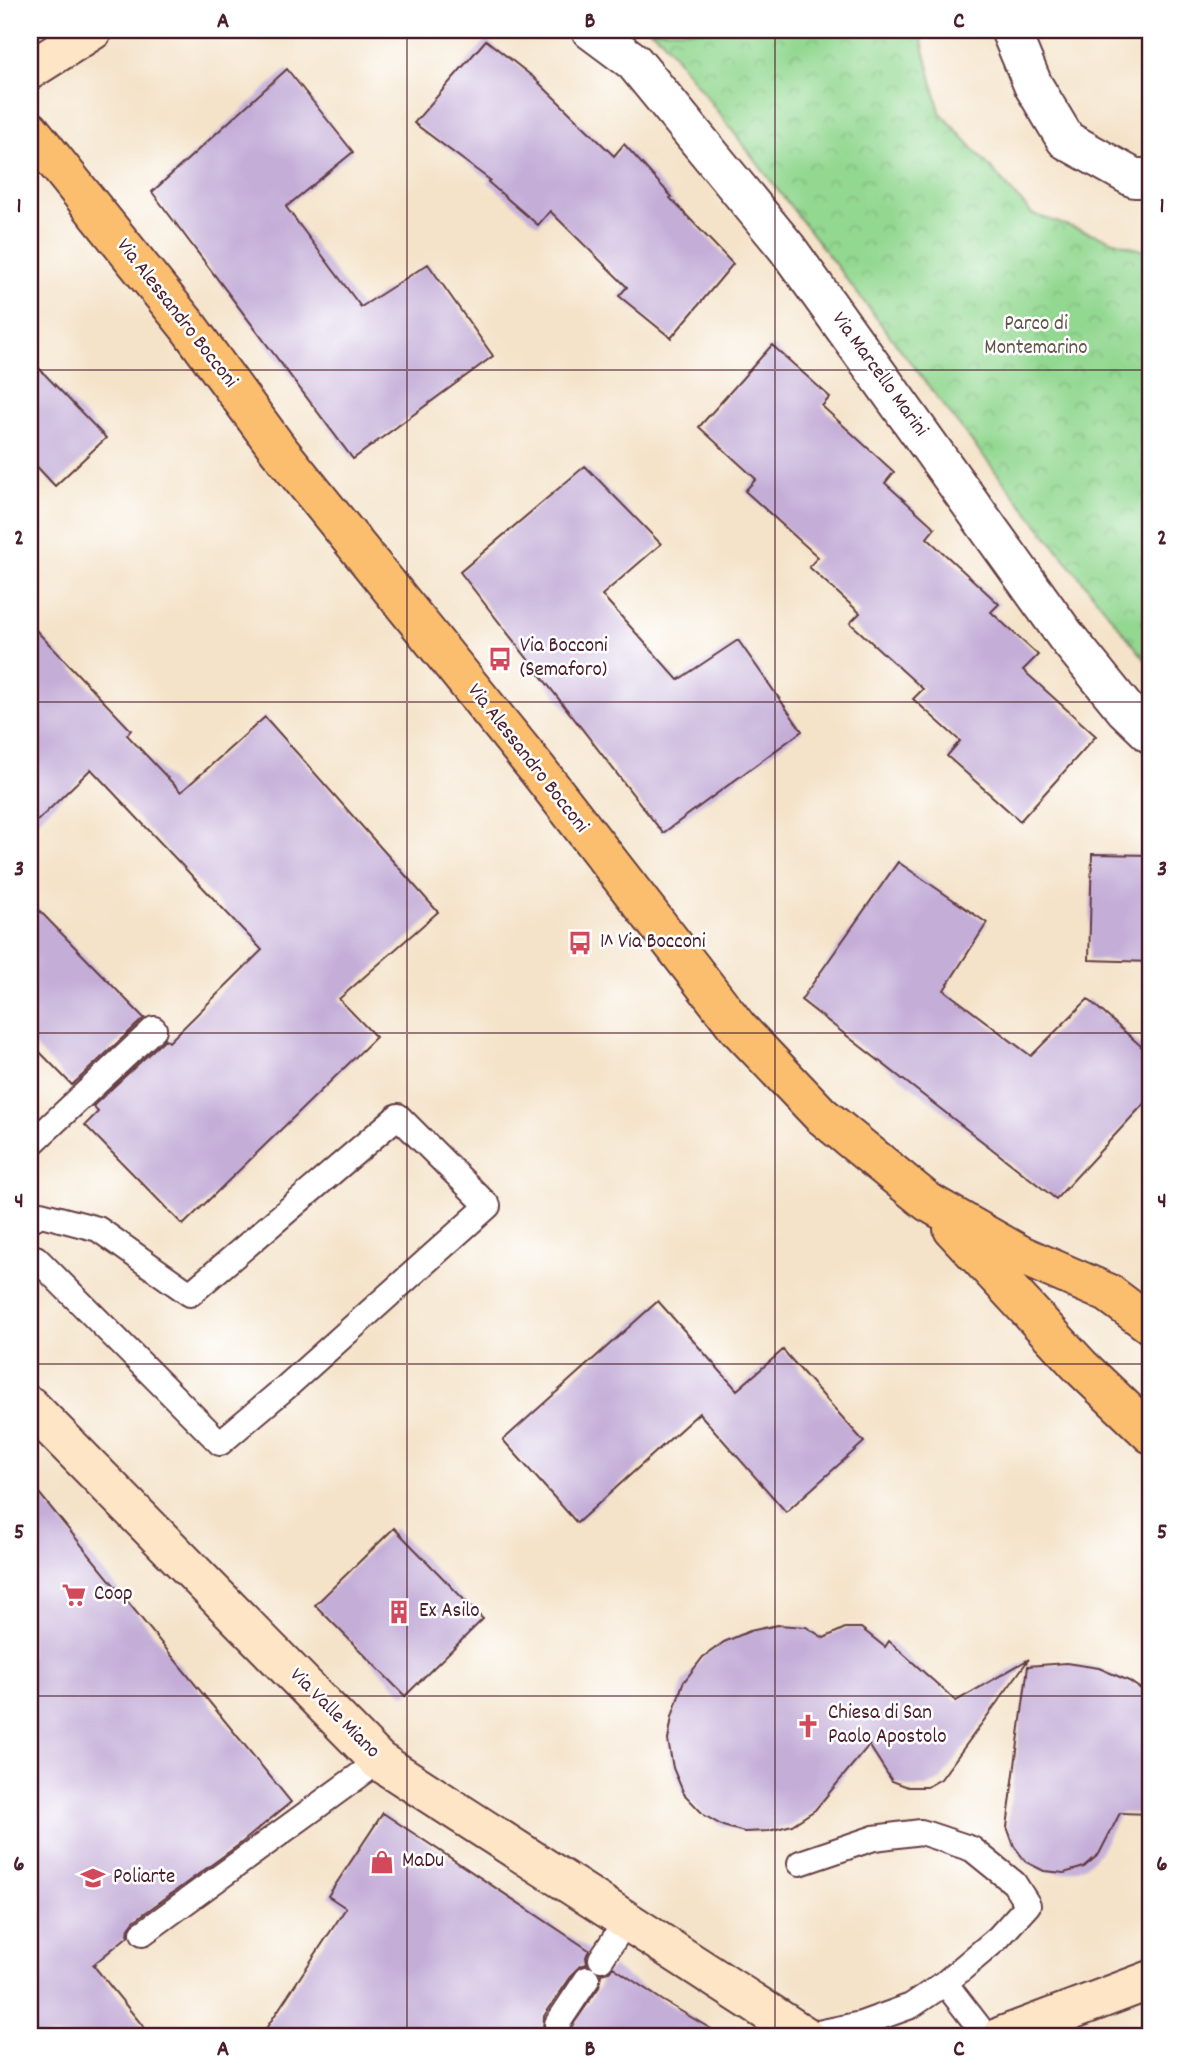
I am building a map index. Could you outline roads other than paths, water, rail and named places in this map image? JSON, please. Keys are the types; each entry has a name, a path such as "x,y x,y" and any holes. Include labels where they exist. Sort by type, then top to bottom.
{"main road":[{"name":"Via Alessandro Bocconi","path":"30,130 187,325 278,449 537,769 738,1028 821,1115 928,1202 1021,1255 1108,1293 1151,1325"},
{"path":"928,1202 1081,1367 1151,1434"},
{"name":"Via Alessandro Bocconi","path":"1108,1293 1151,1300"}],"street":[{"path":"30,70 93,30"},
{"name":"Via Marcello Marini","path":"592,30 634,62 788,248 1065,635 1125,709 1151,734"},
{"path":"1010,30 1033,85 1066,140 1134,178 1151,178"},
{"name":"Via Valle Miano","path":"30,1406 379,1761 805,2036"},
{"path":"1002,2036 1151,1980"}],"lane":[{"path":"30,1144 153,1029"},
{"path":"30,1220 41,1214 98,1229 190,1294 398,1116 488,1206 220,1443 36,1258 30,1257"},
{"path":"143,1933 379,1761"},
{"path":"800,1863 874,1838 921,1832 972,1849 1014,1883 1028,1905 998,1938 945,1983 911,2006 860,2024 805,2036"},
{"path":"601,1959 627,1920"},
{"path":"557,2024 587,1979"},
{"path":"945,1983 986,2036"}],"place":[{"name":"Via Bocconi (Semaforo)","path":"500,659"},
{"name":"1^ Via Bocconi","path":"580,943"},
{"name":"Coop","path":"74,1595"},
{"name":"Ex Asilo","path":"399,1612"},
{"name":"Chiesa di San Paolo Apostolo","path":"808,1726"},
{"name":"MaDu","path":"382,1862"},
{"name":"Poliarte","path":"93,1878"}],"park label":[{"name":"Parco di Montemarino","path":"1036,337"}]}
